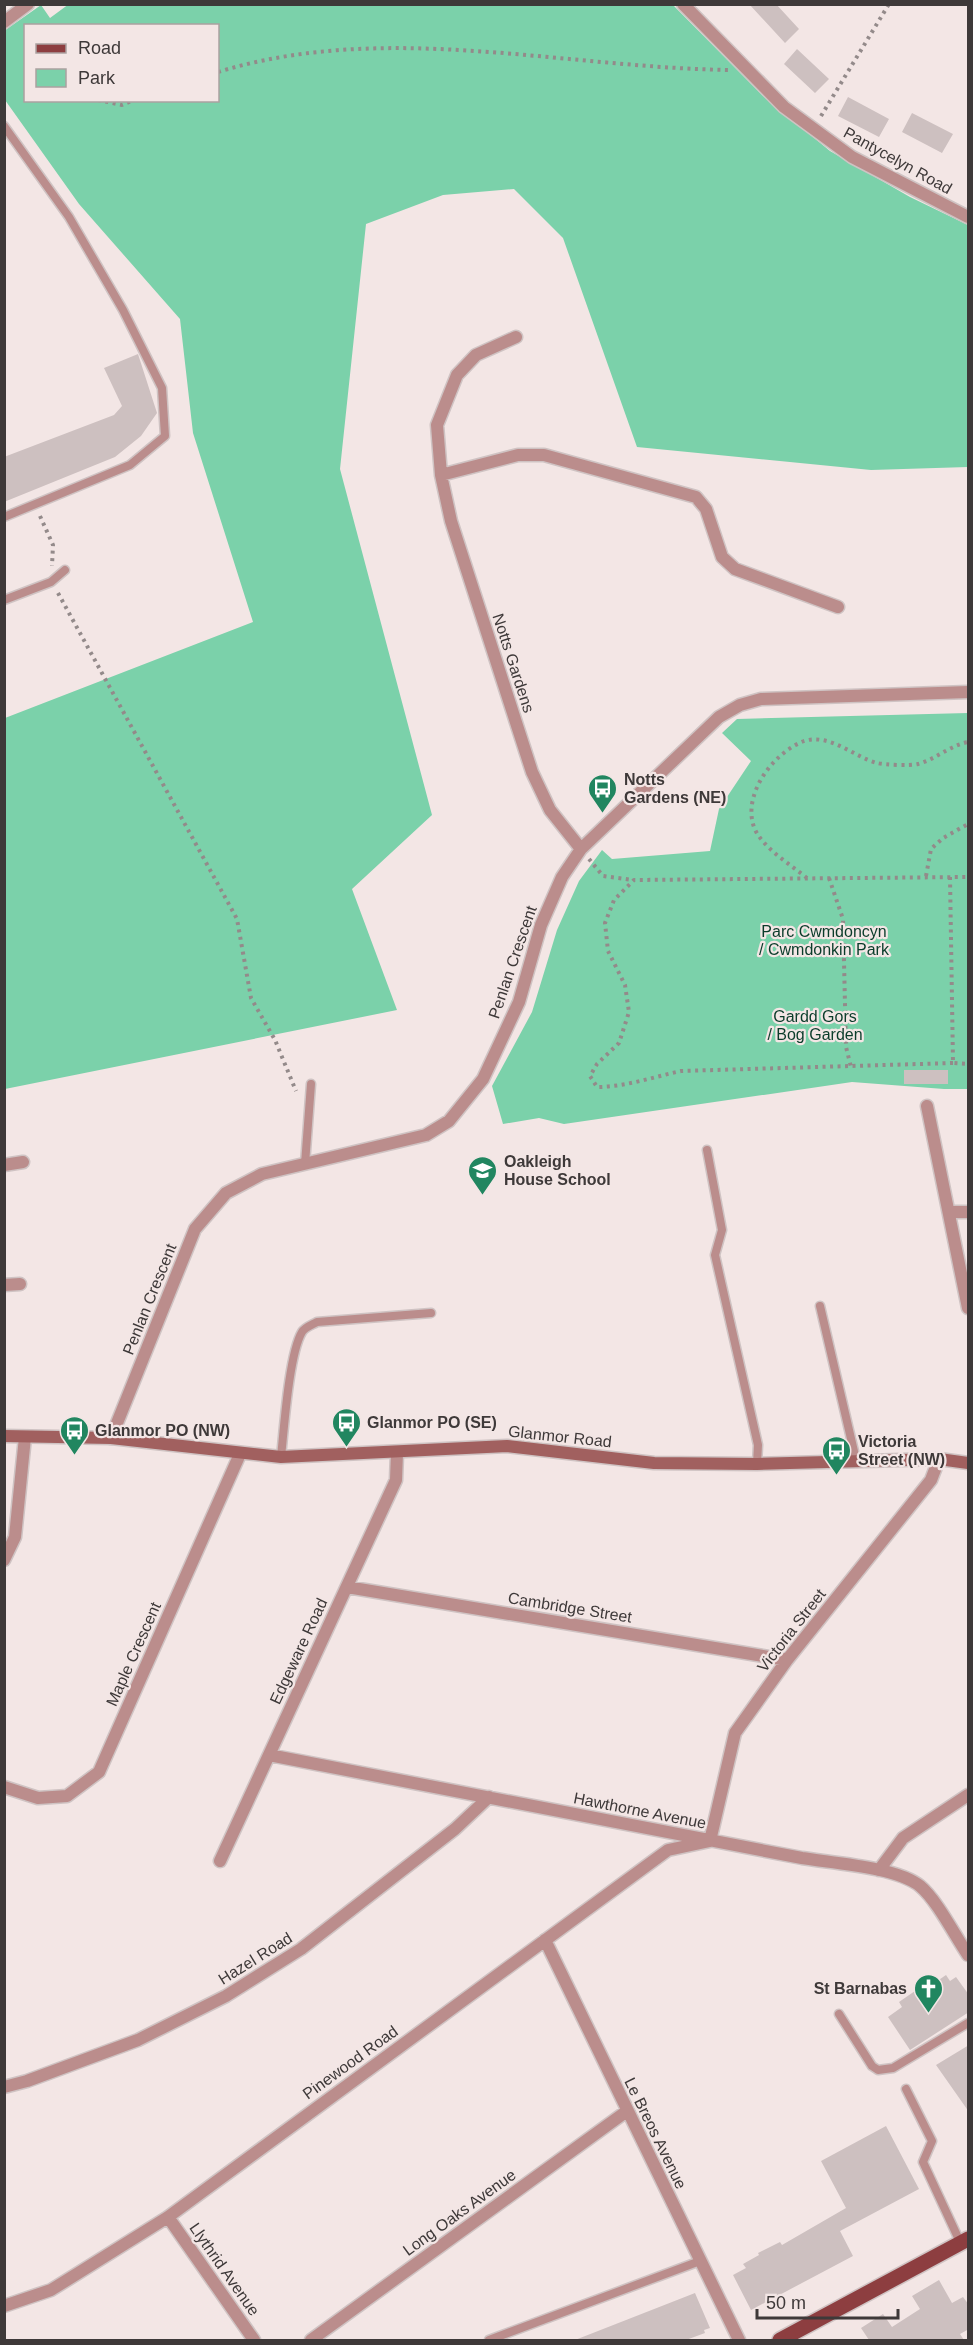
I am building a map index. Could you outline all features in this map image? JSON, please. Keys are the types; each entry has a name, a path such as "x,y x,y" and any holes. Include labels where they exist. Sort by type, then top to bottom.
{"main road":[{"path":"780,2340 965,2242"}],"street":[{"path":"4,22 28,4"},
{"name":"Pantycelyn Road","path":"683,4 784,107 852,157 969,217"},
{"name":"Notts Gardens","path":"516,337 476,355 457,375 437,425 441,475 451,521 532,772 550,810 581,849"},
{"path":"441,475 518,455 544,455 696,497 706,509 722,557 735,569 838,607"},
{"name":"Penlan Crescent","path":"111,1438 195,1229 226,1193 262,1174 426,1135 449,1121 483,1078 519,1002 541,925 562,877 581,849 719,717 740,705 761,699 969,692"},
{"path":"927,1106 969,1308"},
{"path":"4,1165 23,1162"},
{"path":"950,1212 969,1212"},
{"path":"4,1285 20,1284"},
{"name":"Glanmor Road","path":"4,1436 111,1438 281,1458 507,1446 654,1463 758,1464 939,1459 969,1464"},
{"path":"4,1560 15,1537 25,1437"},
{"name":"Edgeware Road","path":"220,1861 396,1480 397,1453"},
{"name":"Maple Crescent","path":"4,1787 38,1798 67,1796 99,1772 240,1454"},
{"name":"Victoria Street","path":"710,1841 735,1733 787,1660 931,1480 939,1459"},
{"name":"Cambridge Street","path":"346,1587 787,1660"},
{"name":"Hawthorne Avenue","path":"269,1755 710,1841 879,1870 919,1886 932,1900 969,1955"},
{"path":"879,1870 903,1838 969,1795"},
{"name":"Hazel Road","path":"4,2087 27,2081 138,2040 226,1996 301,1949 455,1829 489,1797"},
{"name":"Pinewood Road","path":"4,2306 51,2290 168,2217 668,1850 710,1841"},
{"name":"Le Breos Avenue","path":"545,1940 740,2340"},
{"name":"Long Oaks Avenue","path":"310,2340 627,2111"},
{"name":"Llythrid Avenue","path":"168,2217 254,2340"}],"lane":[{"path":"4,126 69,217 123,310 162,388 165,436 130,465 4,517"},
{"path":"4,600 51,582 65,570"},
{"path":"305,1164 311,1084"},
{"path":"707,1150 722,1230 715,1255 758,1445 758,1464"},
{"path":"820,1306 856,1460"},
{"path":"281,1458 292,1371 297,1343 303,1330 317,1322 431,1313"},
{"path":"839,2014 872,2066 878,2070 893,2068 969,2023"},
{"path":"906,2090 932,2141 923,2162 965,2242"},
{"path":"489,2340 700,2261"}],"path":[{"path":"819,118 889,4"},
{"path":"219,72 255,60 334,50 446,49 623,64 746,70"},
{"path":"108,102 122,105 129,102"},
{"path":"34,505 52,545 51,582 237,919 251,998 275,1040 307,1117"},
{"path":"808,878 767,847 753,825 752,803 765,772 790,747 808,740 826,741 878,764 918,764 954,745 969,742"},
{"path":"926,876 931,849 943,838 969,824"},
{"path":"581,849 603,876 634,880 969,877"},
{"path":"950,877 953,1064"},
{"path":"829,878 843,919 846,1047 851,1067"},
{"path":"634,880 614,900 605,923 608,951 625,985 629,1012 619,1043 597,1064 590,1076 597,1087 617,1087 640,1079 681,1071 969,1064"}],"green space":[{"path":"69,4 673,5 763,96 830,151 910,197 968,225 968,467 871,470 637,447 563,238 514,189 443,195 366,224 340,469 432,815 352,889 397,1010 5,1089 5,718 253,622 193,433 180,319 79,204 5,100 4,31 41,5 50,18"},
{"name":"Parc Cwmdoncyn / Cwmdonkin Park","path":"968,713 968,1089 852,1082 564,1124 539,1118 503,1124 492,1086 532,1012 557,930 579,881 602,850 612,859 710,851 719,809 751,761 722,733 737,719"}],"building":[{"path":"749,4 776,4 799,29 785,43"},
{"path":"797,49 829,79 815,93 784,64"},
{"path":"848,97 889,119 879,137 838,116"},
{"path":"912,113 953,134 942,153 902,132"},
{"path":"138,354 157,413 141,436 115,457 4,502 4,457 114,415 122,406 104,368"},
{"path":"904,1070 948,1070 948,1084 904,1084"},
{"name":"St Barnabas","path":"946,1975 950,1981 956,1977 969,1995 969,2012 910,2050 888,2017 902,2007 899,2002 928,1982 930,1986"},
{"path":"969,2045 969,2112 936,2065"},
{"path":"886,2126 919,2189 840,2231 853,2256 751,2310 733,2275 746,2268 743,2264 759,2255 758,2253 780,2242 782,2245 846,2208 821,2161"},
{"path":"939,2280 952,2303 963,2297 969,2305 969,2329 960,2334 964,2340 869,2340 861,2328 883,2314 892,2327 920,2309 912,2296"},
{"path":"695,2293 710,2328 704,2330 705,2333 686,2340 575,2340"}],"place":[{"name":"Notts Gardens (NE)","path":"603,814"},
{"name":"Oakleigh House School","path":"483,1196"},
{"name":"Glanmor PO (SE)","path":"346,1448"},
{"name":"Glanmor PO (NW)","path":"74,1456"},
{"name":"Victoria Street (NW)","path":"837,1476"},
{"name":"St Barnabas","path":"928,2014"}],"park label":[{"name":"Gardd Gors / Bog Garden","path":"815,1025"}]}
